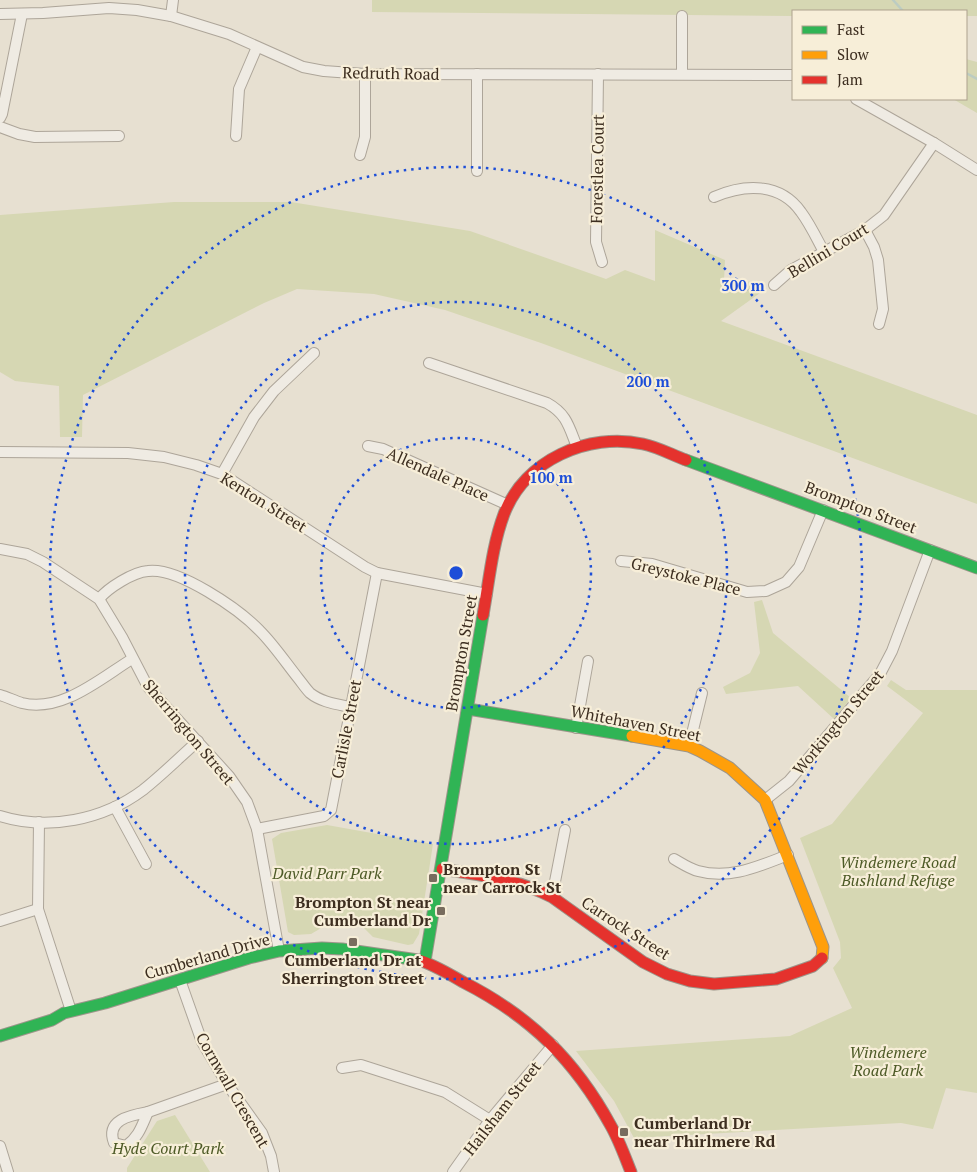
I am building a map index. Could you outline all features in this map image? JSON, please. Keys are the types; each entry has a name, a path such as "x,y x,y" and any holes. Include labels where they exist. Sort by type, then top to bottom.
{"street":[{"path":"171,16 173,0"},
{"name":"Redruth Road","path":"0,14 108,8 137,10 171,16 229,34 303,67 324,71 365,74 792,75"},
{"path":"0,118 22,14"},
{"path":"682,16 682,74"},
{"path":"236,136 239,89 257,47"},
{"path":"360,155 365,137 365,74"},
{"path":"476,74 476,171"},
{"name":"Forestlea Court","path":"598,74 596,242 602,262"},
{"path":"858,100 934,143 977,170"},
{"path":"0,127 19,134 35,137 119,136"},
{"name":"Bellini Court","path":"774,285 791,270 865,230 884,215 934,143"},
{"path":"714,197 731,190 748,187 768,189 786,197 801,211 824,252"},
{"path":"865,230 878,260 882,308 879,324"},
{"path":"222,474 254,417 274,391 314,353"},
{"path":"429,363 547,403 565,418 577,447"},
{"name":"Brompton Street","path":"425,961 500,524 508,505 520,486 535,470 554,457 590,443 612,441 644,444 977,568"},
{"name":"Allendale Place","path":"368,446 383,449 508,505"},
{"name":"Kenton Street","path":"0,452 128,452 164,457 196,465 222,474 377,573 487,594"},
{"name":"Greystoke Place","path":"622,561 652,564 747,592 766,591 786,582 799,567 823,510"},
{"name":"Sherrington Street","path":"0,549 27,554 43,562 99,599 122,637 148,687 229,776 247,802 257,829 279,951"},
{"name":"Workington Street","path":"765,800 789,781 880,674 892,652 930,550"},
{"path":"99,599 135,574 148,570 171,574 218,596 260,630 310,693 324,701 350,706"},
{"name":"Carlisle Street","path":"257,829 324,816 331,810 377,573"},
{"path":"0,694 24,703 51,703 72,697 132,658"},
{"path":"576,728 588,661"},
{"path":"689,746 702,693"},
{"name":"Whitehaven Street","path":"468,709 689,746 730,767 765,800 823,947 823,957"},
{"path":"0,816 25,822 39,822 84,818 115,807 144,789 198,741"},
{"path":"115,807 146,864"},
{"path":"39,822 38,909 71,1011"},
{"path":"552,897 565,830"},
{"path":"674,859 697,871 718,874 742,872 788,855"},
{"name":"Carrock Street","path":"442,869 509,879 538,889 643,962 667,974 690,981 714,984 776,979 813,966 823,957"},
{"path":"0,922 38,909"},
{"name":"Cumberland Drive","path":"0,1036 52,1020 64,1013 86,1009 249,958 279,951 342,949 425,961 442,972 479,990 512,1011 553,1045 573,1067 612,1127 631,1172"},
{"name":"Cornwall Crescent","path":"180,980 202,1042 227,1084 262,1133 271,1156 274,1172"},
{"name":"Hailsham Street","path":"455,1171 490,1120 553,1045"},
{"path":"342,1068 361,1065 445,1092 490,1120"},
{"path":"148,1112 227,1084"},
{"path":"0,1146 8,1172"}],"green space":[{"path":"372,0 977,0 977,16 967,16 967,10 792,10 792,16 372,12"},
{"path":"967,59 977,62 977,113 955,100 967,100"},
{"path":"174,202 291,202 470,231 606,279 625,270 655,281 655,230 725,260 724,281 760,282 760,293 721,321 977,415 977,504 541,343 445,310 374,294 297,289 264,303 83,395 82,437 60,437 59,386 15,381 0,372 0,215"},
{"path":"762,600 773,633 851,698 834,719 798,686 726,694 723,687 750,673 760,653 754,602"},
{"path":"891,680 906,690 977,690 977,1093 946,1088 933,1129 901,1123 634,1138 614,1101 576,1051 790,1036 852,1008 833,968 841,958 840,942 800,838 832,824 923,713 887,686"},
{"name":"David Parr Park","path":"327,825 433,844 419,934 413,944 408,945 373,937 354,921 335,920 311,934 294,935 288,932 272,839 281,833"},
{"name":"Hyde Court Park","path":"175,1115 210,1172 127,1172 127,1168 157,1121"}],"waterway":[{"path":"893,0 902,10"},
{"path":"967,74 977,79"}],"traffic: fast":[{"path":"686,460 977,568"},
{"path":"425,961 483,615"},
{"path":"468,709 632,736"},
{"path":"0,1036 52,1020 64,1013 105,1003 249,958 279,951 322,948 342,949 418,960"}],"traffic: slow":[{"path":"632,736 689,746 700,751 730,768 765,800 823,947 822,958"}],"traffic: jam":[{"path":"483,615 494,551 504,514 514,495 527,479 543,465 561,454 580,447 601,442 622,441 649,445 686,460"},
{"path":"442,869 512,882 539,891 552,897 643,962 667,974 690,981 714,984 776,979 813,966 822,958"},
{"path":"418,960 487,995 530,1025 549,1042 566,1060 597,1102 617,1137 631,1172"}],"place":[{"name":"Brompton St near Carrock St","path":"433,878"},
{"name":"Brompton St near Cumberland Dr","path":"441,911"},
{"name":"Cumberland Dr at Sherrington Street","path":"353,942"},
{"name":"Cumberland Dr near Thirlmere Rd","path":"624,1132"}],"park label":[{"name":"Windemere Road Bushland Refuge","path":"898,871"},
{"name":"Windemere Road Park","path":"888,1061"}]}
